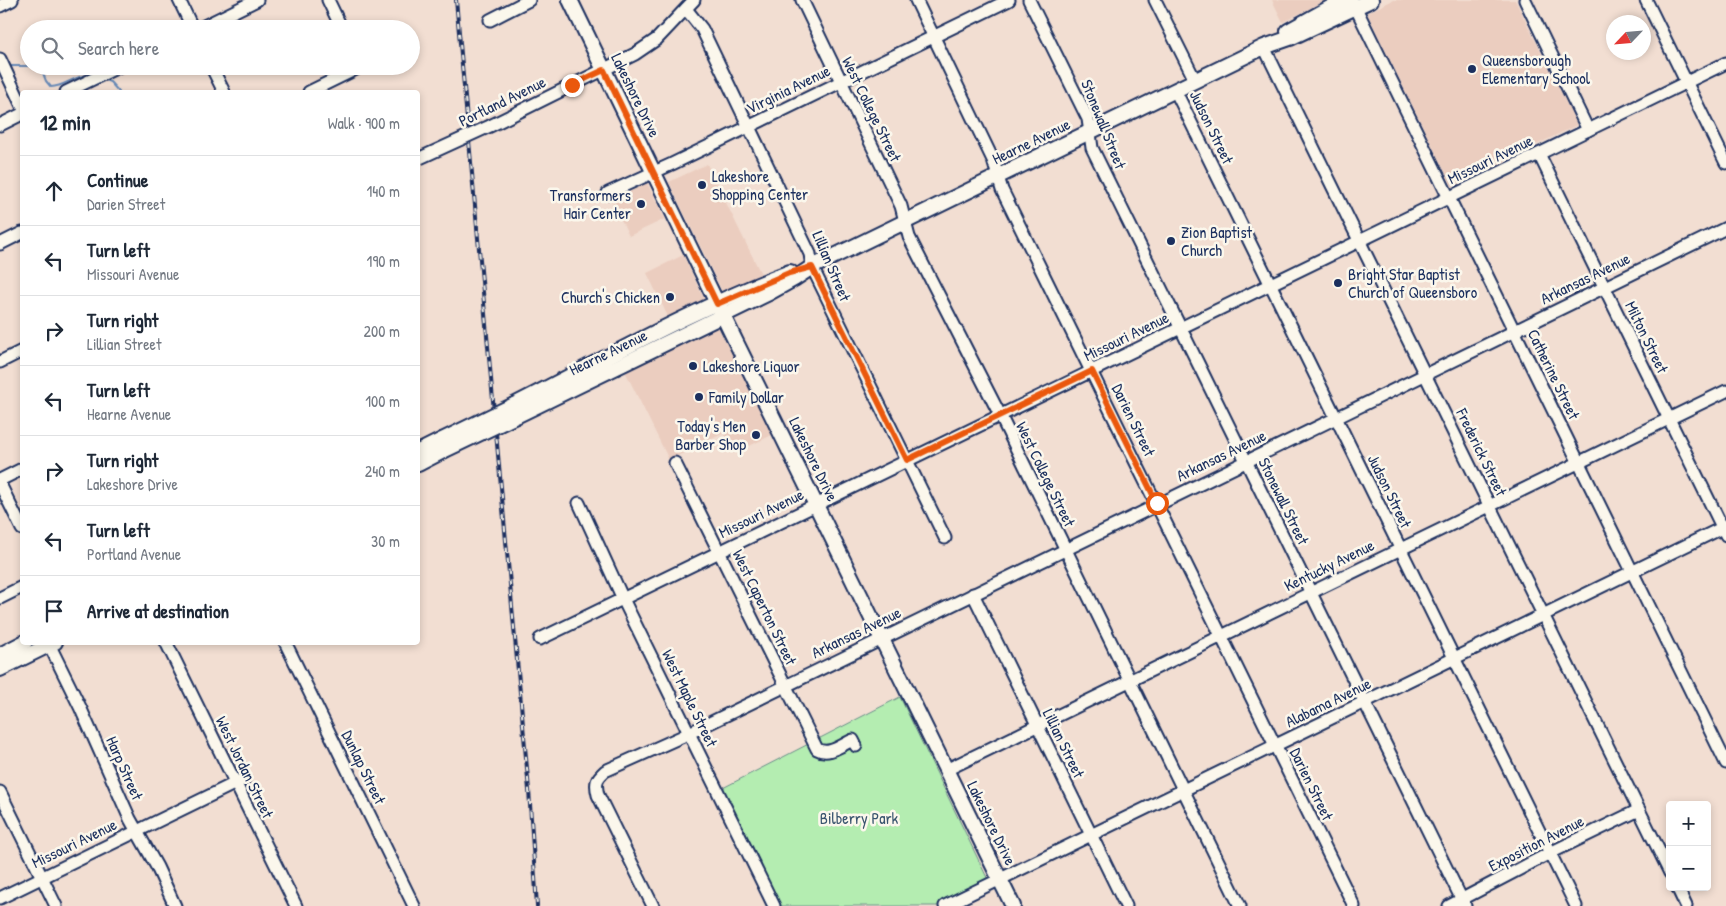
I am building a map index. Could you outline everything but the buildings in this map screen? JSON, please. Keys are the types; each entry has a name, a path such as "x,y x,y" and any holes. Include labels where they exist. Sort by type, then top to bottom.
{"main road":[{"name":"Lakeshore Drive","path":"570,0 1013,906"},
{"name":"Hearne Avenue","path":"420,463 443,446 789,273 812,267 1195,80 1264,47 1290,38 1351,2 1371,0"},
{"name":"Hearne Avenue","path":"420,452 443,446"},
{"path":"0,655 20,645"},
{"path":"0,669 47,645"}],"street":[{"path":"0,6 12,0"},
{"path":"179,0 189,20"},
{"path":"216,20 257,0"},
{"path":"328,0 338,20"},
{"path":"490,20 529,0"},
{"name":"Portland Avenue","path":"420,159 604,70 646,47 669,27 694,0"},
{"name":"West College Street","path":"802,0 901,206 909,237 1000,415 1240,906"},
{"name":"Darien Street","path":"916,0 993,160 1002,190 1354,906"},
{"name":"Virginia Avenue","path":"608,193 1009,0"},
{"name":"Stonewall Street","path":"1029,0 1088,119 1092,148 1463,903"},
{"path":"1156,0 1195,80"},
{"path":"1525,0 1588,130"},
{"path":"1646,0 1726,163"},
{"name":"Catherine Street","path":"1351,2 1450,197 1726,763"},
{"name":"Lillian Street","path":"686,9 702,29 810,254 812,267 945,538"},
{"name":"Frederick Street","path":"1264,47 1666,865"},
{"path":"0,59 20,102"},
{"name":"Missouri Avenue","path":"540,639 1726,63"},
{"path":"70,90 101,75"},
{"path":"216,75 223,90"},
{"path":"313,90 342,75"},
{"name":"Judson Street","path":"1175,90 1576,906"},
{"path":"0,125 20,115"},
{"name":"Milton Street","path":"1539,154 1725,530"},
{"name":"Arkansas Avenue","path":"653,906 598,794 596,780 605,772 1726,228"},
{"path":"0,244 20,234"},
{"path":"0,362 20,352"},
{"name":"Kentucky Avenue","path":"946,770 1726,391"},
{"name":"West Caperton Street","path":"675,463 817,749 823,752 830,751 853,740 856,746"},
{"path":"0,480 20,470"},
{"path":"0,484 20,525"},
{"name":"West Maple Street","path":"579,503 623,599 774,906"},
{"name":"Alabama Avenue","path":"945,906 1276,746 1454,657 1725,530"},
{"path":"0,598 20,588"},
{"name":"Lillian Street","path":"973,594 1126,906"},
{"name":"Harp Street","path":"52,645 136,830 157,867 175,906"},
{"name":"West Jordan Street","path":"168,645 239,781 296,906"},
{"name":"Dunlap Street","path":"287,645 414,906"},
{"name":"Missouri Avenue","path":"0,898 239,781"},
{"path":"0,792 56,906"},
{"name":"Exposition Avenue","path":"1449,906 1463,903 1550,853 1639,810"},
{"path":"1679,891 1686,906"}],"shaded area":[{"path":"1272,0 1326,0 1283,22"},
{"name":"Queensborough Elementary School","path":"1393,0 1515,0 1577,125 1452,186 1367,13"},
{"path":"707,164 762,276 723,293 669,182"},
{"path":"647,183 665,219 629,236 612,201"},
{"path":"683,255 704,299 704,303 669,319 647,273"},
{"path":"717,325 772,435 735,453 724,433 669,460 625,371"}],"green space":[{"name":"Bilberry Park","path":"900,697 990,884 945,906 774,906 717,791"}],"waterway":[{"path":"10,66 20,66"},
{"path":"44,75 51,87 56,87 78,77 88,75"},
{"path":"105,80 110,82 117,90"}],"railway":[{"path":"456,0 529,790 537,906"}],"place":[{"name":"Queensborough Elementary School","path":"1472,69"},
{"name":"Lakeshore Shopping Center","path":"702,185"},
{"name":"Transformers Hair Center","path":"641,204"},
{"name":"Zion Baptist Church","path":"1171,241"},
{"name":"Bright Star Baptist Church of Queensboro","path":"1338,283"},
{"name":"Church's Chicken","path":"670,297"},
{"name":"Lakeshore Liquor","path":"693,366"},
{"name":"Family Dollar","path":"699,397"},
{"name":"Today's Men Barber Shop","path":"756,435"}],"route":[{"path":"572,85 604,70 717,304 789,273 812,267 907,460 1092,371 1157,503"}]}
